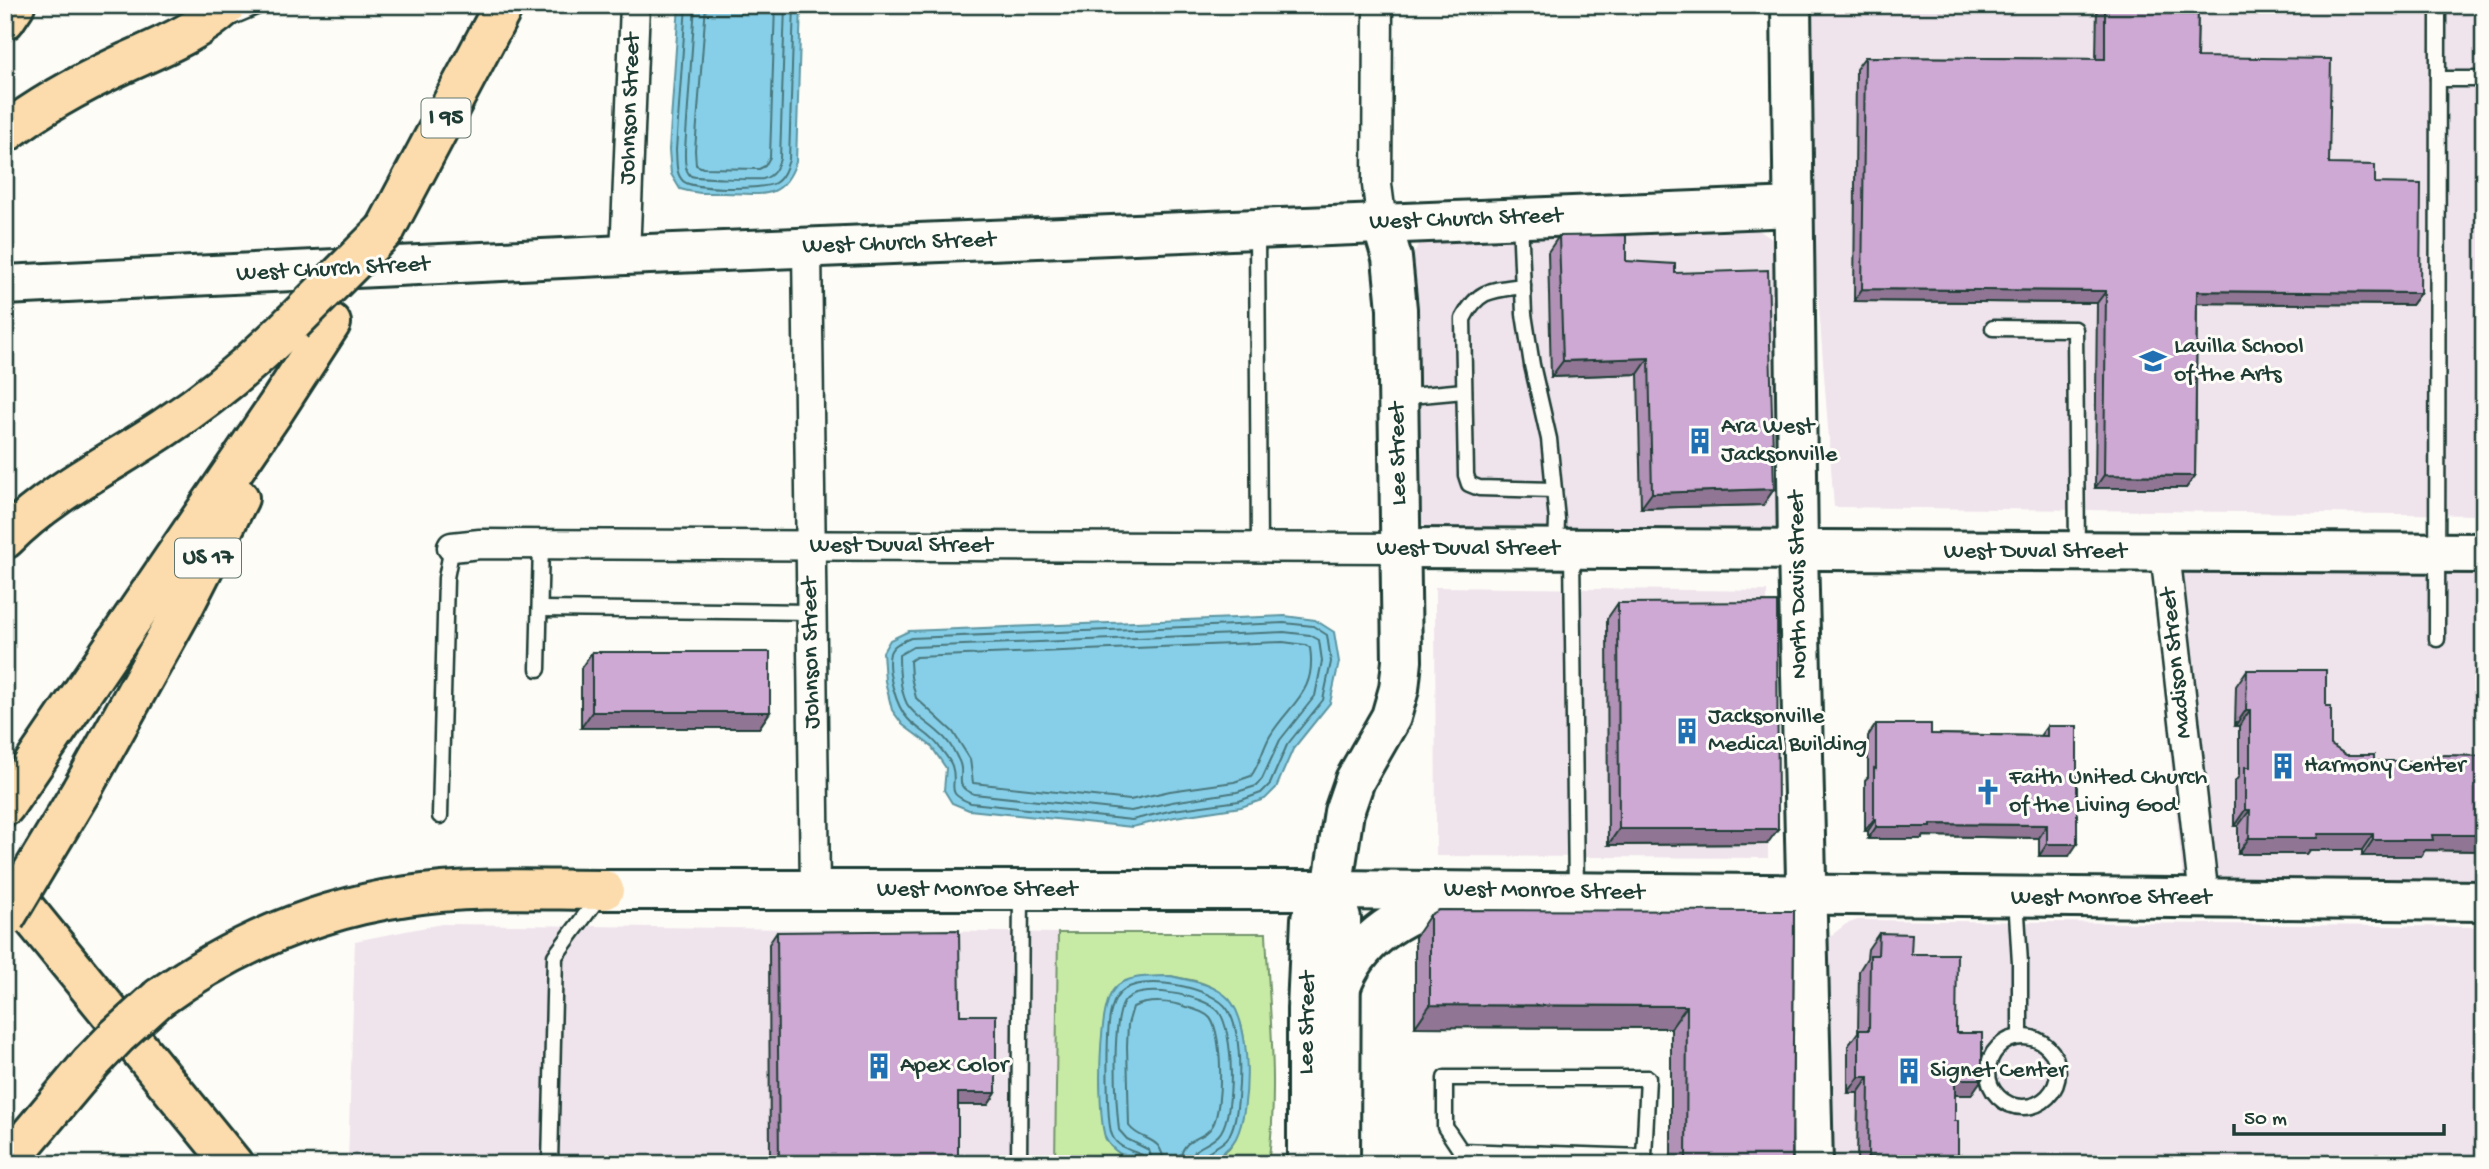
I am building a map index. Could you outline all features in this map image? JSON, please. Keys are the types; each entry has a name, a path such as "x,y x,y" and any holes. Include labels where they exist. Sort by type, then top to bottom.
{"highway":[{"path":"5,20 15,5"},
{"path":"5,132 92,79 167,45 199,27 227,5"},
{"name":"I 95","path":"5,806 331,323 385,230 504,5"},
{"path":"5,539 42,506 216,392 252,362 385,230"},
{"name":"US 17","path":"5,918 81,791 184,606 331,323"},
{"path":"5,884 233,1164"},
{"path":"6,1164 90,1064 159,998 213,962 260,939 309,919 357,905 408,896 462,891 604,890"}],"street":[{"name":"Johnson Street","path":"625,255 635,5"},
{"name":"Lee Street","path":"1340,1164 1341,919 1332,890 1348,796 1362,766 1387,726 1399,690 1402,661 1395,281 1392,258 1382,224 1377,186 1378,5"},
{"name":"North Davis Street","path":"1791,5 1798,551 1813,1164"},
{"name":"West Church Street","path":"5,285 625,255 1793,207"},
{"name":"Johnson Street","path":"807,248 815,890"},
{"name":"West Duval Street","path":"452,547 541,544 2484,553"},
{"name":"Madison Street","path":"2165,552 2204,898"},
{"name":"West Monroe Street","path":"604,890 1332,890 2484,901"},
{"name":"Lee Street","path":"1307,1164 1307,1009 1311,919 1317,903 1332,890"},
{"path":"1340,989 1361,950 1392,923 1435,905 1479,892"}],"lane":[{"path":"167,45 261,5"},
{"path":"2437,639 2438,5"},
{"path":"2438,79 2484,79"},
{"path":"1520,218 1523,286 1532,365 1549,439 1557,520 1564,549 1576,892"},
{"path":"1256,229 1259,548"},
{"path":"1523,286 1491,290 1475,299 1463,319 1466,475 1469,484 1479,488 1554,490"},
{"path":"1993,328 2075,329 2077,552"},
{"path":"1398,397 1464,391"},
{"path":"538,669 541,544"},
{"path":"440,816 446,578 452,547"},
{"path":"540,609 811,612"},
{"path":"550,1164 555,956 604,890"},
{"path":"1019,1164 1021,890"},
{"path":"2015,897 2020,963 2020,1037"},
{"path":"2020,1037 2041,1041 2051,1049 2059,1072 2057,1084 2051,1094 2041,1102 2017,1107 2007,1103 1992,1087 1989,1077 1992,1056 1998,1047 2007,1040 2020,1037"},
{"path":"1445,1079 1648,1079 1644,1160 1461,1151 1445,1127 1445,1079"}],"shaded area":[{"name":"Lavilla School of the Arts","path":"1806,5 2484,5 2484,515 1834,507 1812,215"},
{"path":"1757,229 1772,239 1779,523 1773,529 1748,536 1431,531 1420,521 1417,514 1413,255 1419,244 1424,241"},
{"path":"2152,570 2484,571 2484,880 2183,879"},
{"path":"1435,587 1767,591 1768,858 1436,856"},
{"path":"1858,920 2484,927 2484,1164 1826,1164 1823,952 1828,938 1846,924"},
{"path":"442,924 1058,933 1055,1164 348,1164 355,941"}],"green space":[{"path":"1058,933 1266,933 1273,1078 1268,1164 1055,1164","holes":["1171,976 1200,982 1216,990 1232,1007 1243,1031 1246,1085 1236,1137 1223,1154 1199,1162 1148,1162 1125,1156 1110,1142 1103,1119 1101,1073 1136,978"]}],"water":[{"path":"679,5 801,5 796,162 784,184 776,190 758,194 692,192 680,189 671,174 669,150"},
{"path":"1285,616 1315,620 1334,632 1339,662 1330,703 1293,749 1276,788 1265,799 1241,807 1132,827 969,810 952,803 944,790 946,768 931,746 903,725 892,710 885,681 883,652 890,640 909,631"},
{"path":"1170,976 1209,986 1229,999 1237,1011 1245,1046 1246,1088 1241,1124 1236,1138 1220,1155 1197,1163 1154,1164 1124,1156 1107,1140 1102,1120 1100,1058 1109,998 1115,988 1126,980"}],"building":[{"path":"2105,5 2198,5 2197,57 2331,59 2329,164 2375,165 2375,183 2421,184 2420,293 2197,291 2195,476 2104,475 2106,291 1862,289 1865,57 2105,59"},
{"name":"Ara West Jacksonville","path":"1626,235 1626,261 1675,264 1675,273 1768,270 1774,489 1652,493 1649,358 1563,361 1559,236"},
{"name":"Jacksonville Medical Building","path":"1777,602 1778,829 1619,829 1618,603"},
{"path":"592,652 770,652 770,712 592,712"},
{"name":"Harmony Center","path":"2247,670 2326,670 2326,706 2331,706 2331,745 2346,755 2374,755 2374,761 2433,761 2433,755 2484,756 2484,835 2432,835 2433,840 2373,840 2373,834 2318,834 2317,838 2249,838 2250,810 2245,810 2245,767 2250,767 2250,710 2246,710"},
{"path":"1876,724 1931,724 1931,734 2047,736 2047,726 2077,726 2077,844 2047,844 2047,825 1931,824 1931,827 1876,827"},
{"path":"1439,910 1794,911 1792,1164 1686,1164 1687,1006 1430,1005 1430,915"},
{"name":"Apex Color","path":"959,930 960,1015 996,1015 996,1093 958,1093 958,1164 779,1164 777,932"},
{"name":"Signet Center","path":"1879,933 1912,934 1911,954 1957,954 1956,1033 1982,1033 1982,1079 1955,1079 1958,1157 1910,1156 1910,1164 1876,1164 1876,1157 1868,1157 1869,1077 1859,1077 1859,1030 1869,1030 1870,955 1878,955"}],"place":[{"name":"Lavilla School of the Arts","path":"2153,361"},
{"name":"Ara West Jacksonville","path":"1700,441"},
{"name":"Jacksonville Medical Building","path":"1687,731"},
{"name":"Harmony Center","path":"2283,766"},
{"name":"Faith United Church of the Living God","path":"1988,792"},
{"name":"Apex Color","path":"879,1066"},
{"name":"Signet Center","path":"1909,1071"}]}
